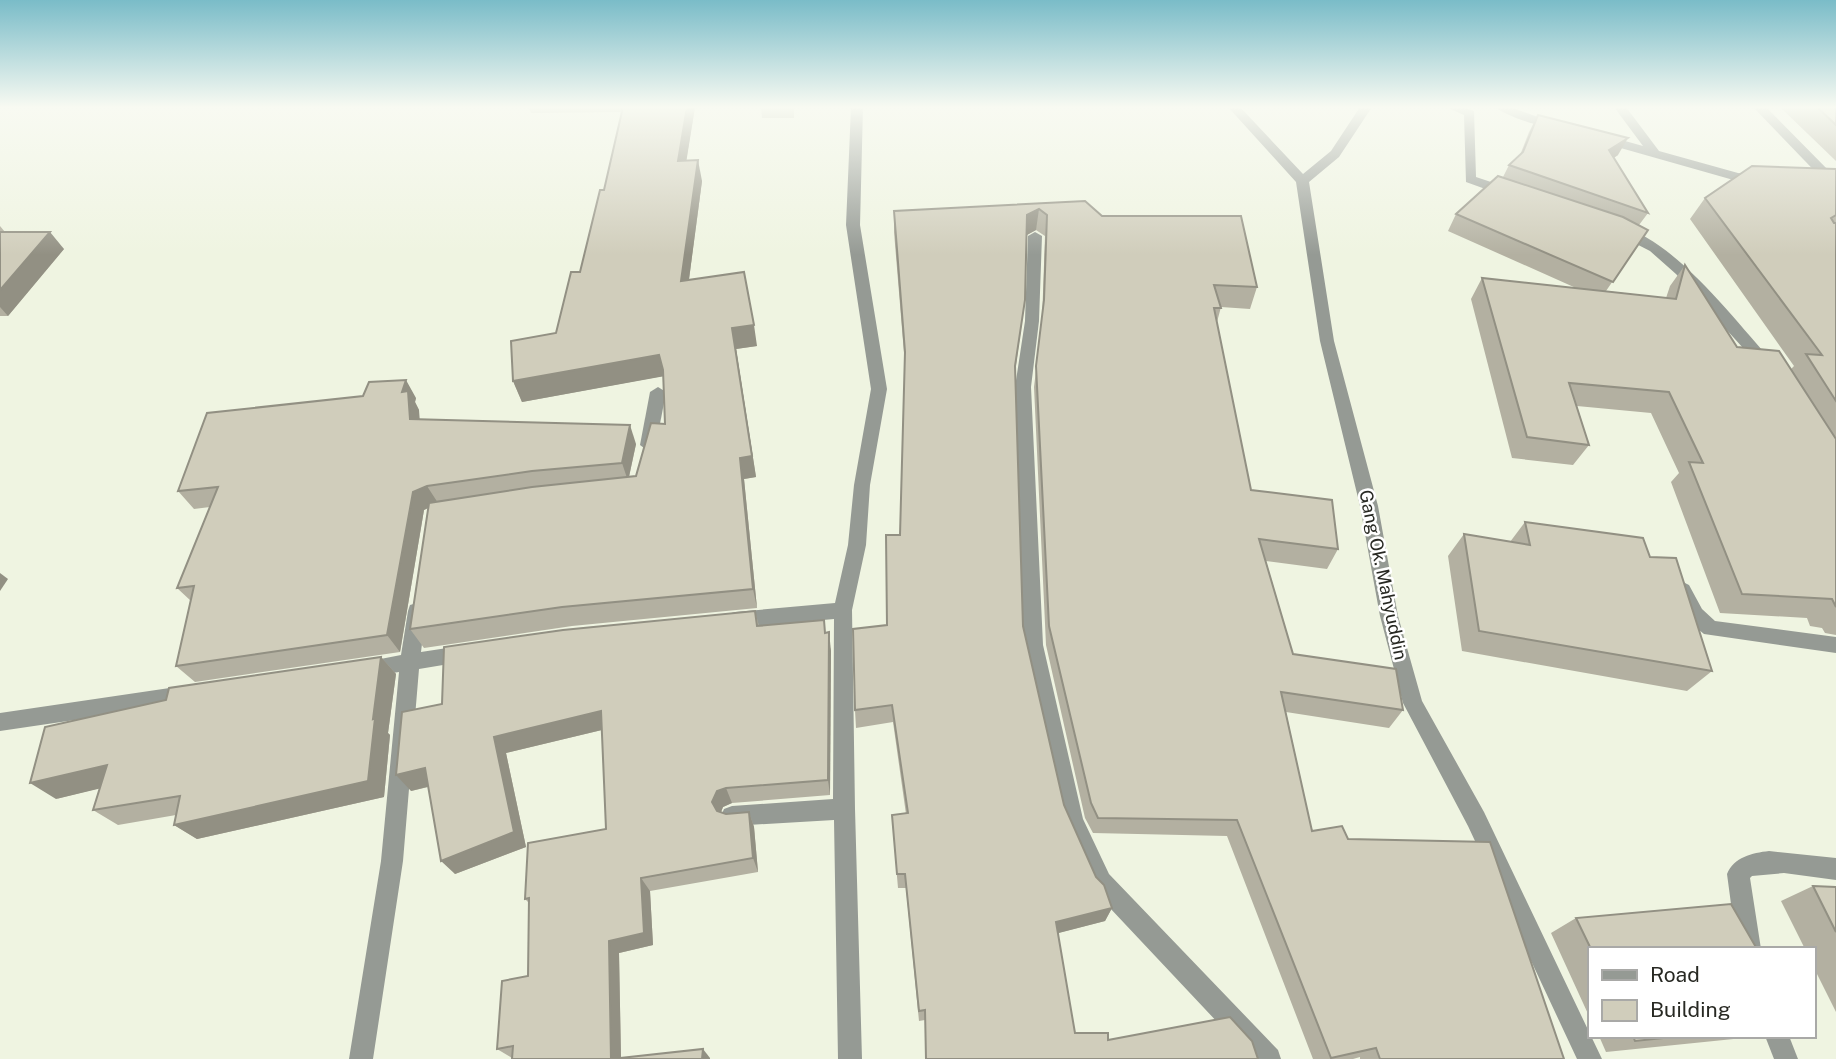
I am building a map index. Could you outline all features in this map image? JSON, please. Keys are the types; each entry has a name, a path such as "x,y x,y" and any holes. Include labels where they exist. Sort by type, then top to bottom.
{"street":[{"path":"850,1059 844,809 843,610 857,545 862,485 879,389 853,225 855,156"},
{"path":"1279,156 1302,181 1332,156"},
{"path":"1470,156 1470,179 1520,195"},
{"path":"1664,156 1737,177 1777,183"},
{"path":"1808,156 1836,185"},
{"name":"Gang Ok. Mahyuddin","path":"1302,181 1327,341 1369,506 1389,616 1413,703 1476,819 1590,1059"},
{"path":"1812,185 1836,185"},
{"path":"1608,226 1655,248 1681,271 1775,374"},
{"path":"1035,236 1032,321 1023,387 1033,645 1073,820 1101,882 1269,1059"},
{"path":"644,460 658,392"},
{"path":"1682,587 1695,615 1712,628 1836,645"},
{"path":"361,1059 392,861 410,662 419,596"},
{"path":"721,622 843,610"},
{"path":"342,672 491,650"},
{"path":"0,722 207,691"},
{"path":"732,816 844,809"},
{"path":"1749,947 1738,874 1742,869 1752,863 1770,862 1836,869"},
{"path":"1778,1038 1786,1059"}],"building":[{"path":"612,156 679,156 678,161 698,160 681,281 744,272 754,325 732,328 752,456 740,458 753,589 562,607 410,629 429,503 532,487 636,476 651,423 665,424 663,370 659,355 513,381 511,341 556,333 571,272 580,272 600,190 604,190"},
{"path":"1518,156 1613,156 1648,213 1509,165"},
{"path":"1752,166 1836,169 1836,215 1831,218 1836,223 1836,401 1806,354 1822,355 1705,198"},
{"path":"1498,176 1623,217 1648,230 1613,282 1456,214"},
{"path":"1085,201 1102,216 1241,216 1257,287 1214,285 1221,308 1214,308 1251,490 1332,500 1338,549 1259,539 1293,654 1396,669 1403,710 1281,692 1312,831 1342,826 1348,839 1490,842 1564,1059 1380,1059 1376,1048 1331,1058 1237,820 1098,818 1091,803 1049,626 1036,366 1044,300 1047,215 1039,209 1027,215 1025,300 1015,366 1023,626 1064,805 1096,877 1104,885 1112,908 1056,922 1075,1033 1108,1033 1108,1040 1230,1017 1252,1041 1258,1059 926,1059 925,1010 919,1011 905,874 897,874 892,815 908,813 892,705 855,710 853,629 887,625 886,535 900,535 905,352 894,211"},
{"path":"0,232 50,232 0,290"},
{"path":"1685,265 1737,347 1779,351 1836,439 1836,607 1832,599 1742,594 1689,462 1703,463 1669,392 1569,383 1589,445 1527,437 1482,278 1676,299"},
{"path":"406,380 402,392 408,391 410,419 630,425 622,463 532,471 427,486 413,492 387,635 176,666 194,586 177,588 218,487 178,491 207,413 363,396 369,382"},
{"path":"1525,522 1643,538 1650,557 1676,558 1712,671 1479,631 1464,534 1530,545"},
{"path":"755,611 757,626 824,620 825,633 829,632 828,780 717,791 712,802 717,811 726,814 749,812 753,858 641,878 644,933 609,941 611,1059 512,1059 513,1046 497,1049 502,981 528,976 529,898 525,899 528,843 606,829 601,711 494,737 514,832 441,861 425,768 396,775 402,712 442,704 444,647 563,630"},
{"path":"381,657 368,781 174,825 180,796 93,810 107,765 30,783 45,727 166,700 169,688"},
{"path":"1813,886 1836,887 1836,932"},
{"path":"1731,904 1756,947 1590,947 1576,918"},
{"path":"1634,1038 1664,1038 1635,1041"},
{"path":"703,1049 702,1059 611,1059"}]}
